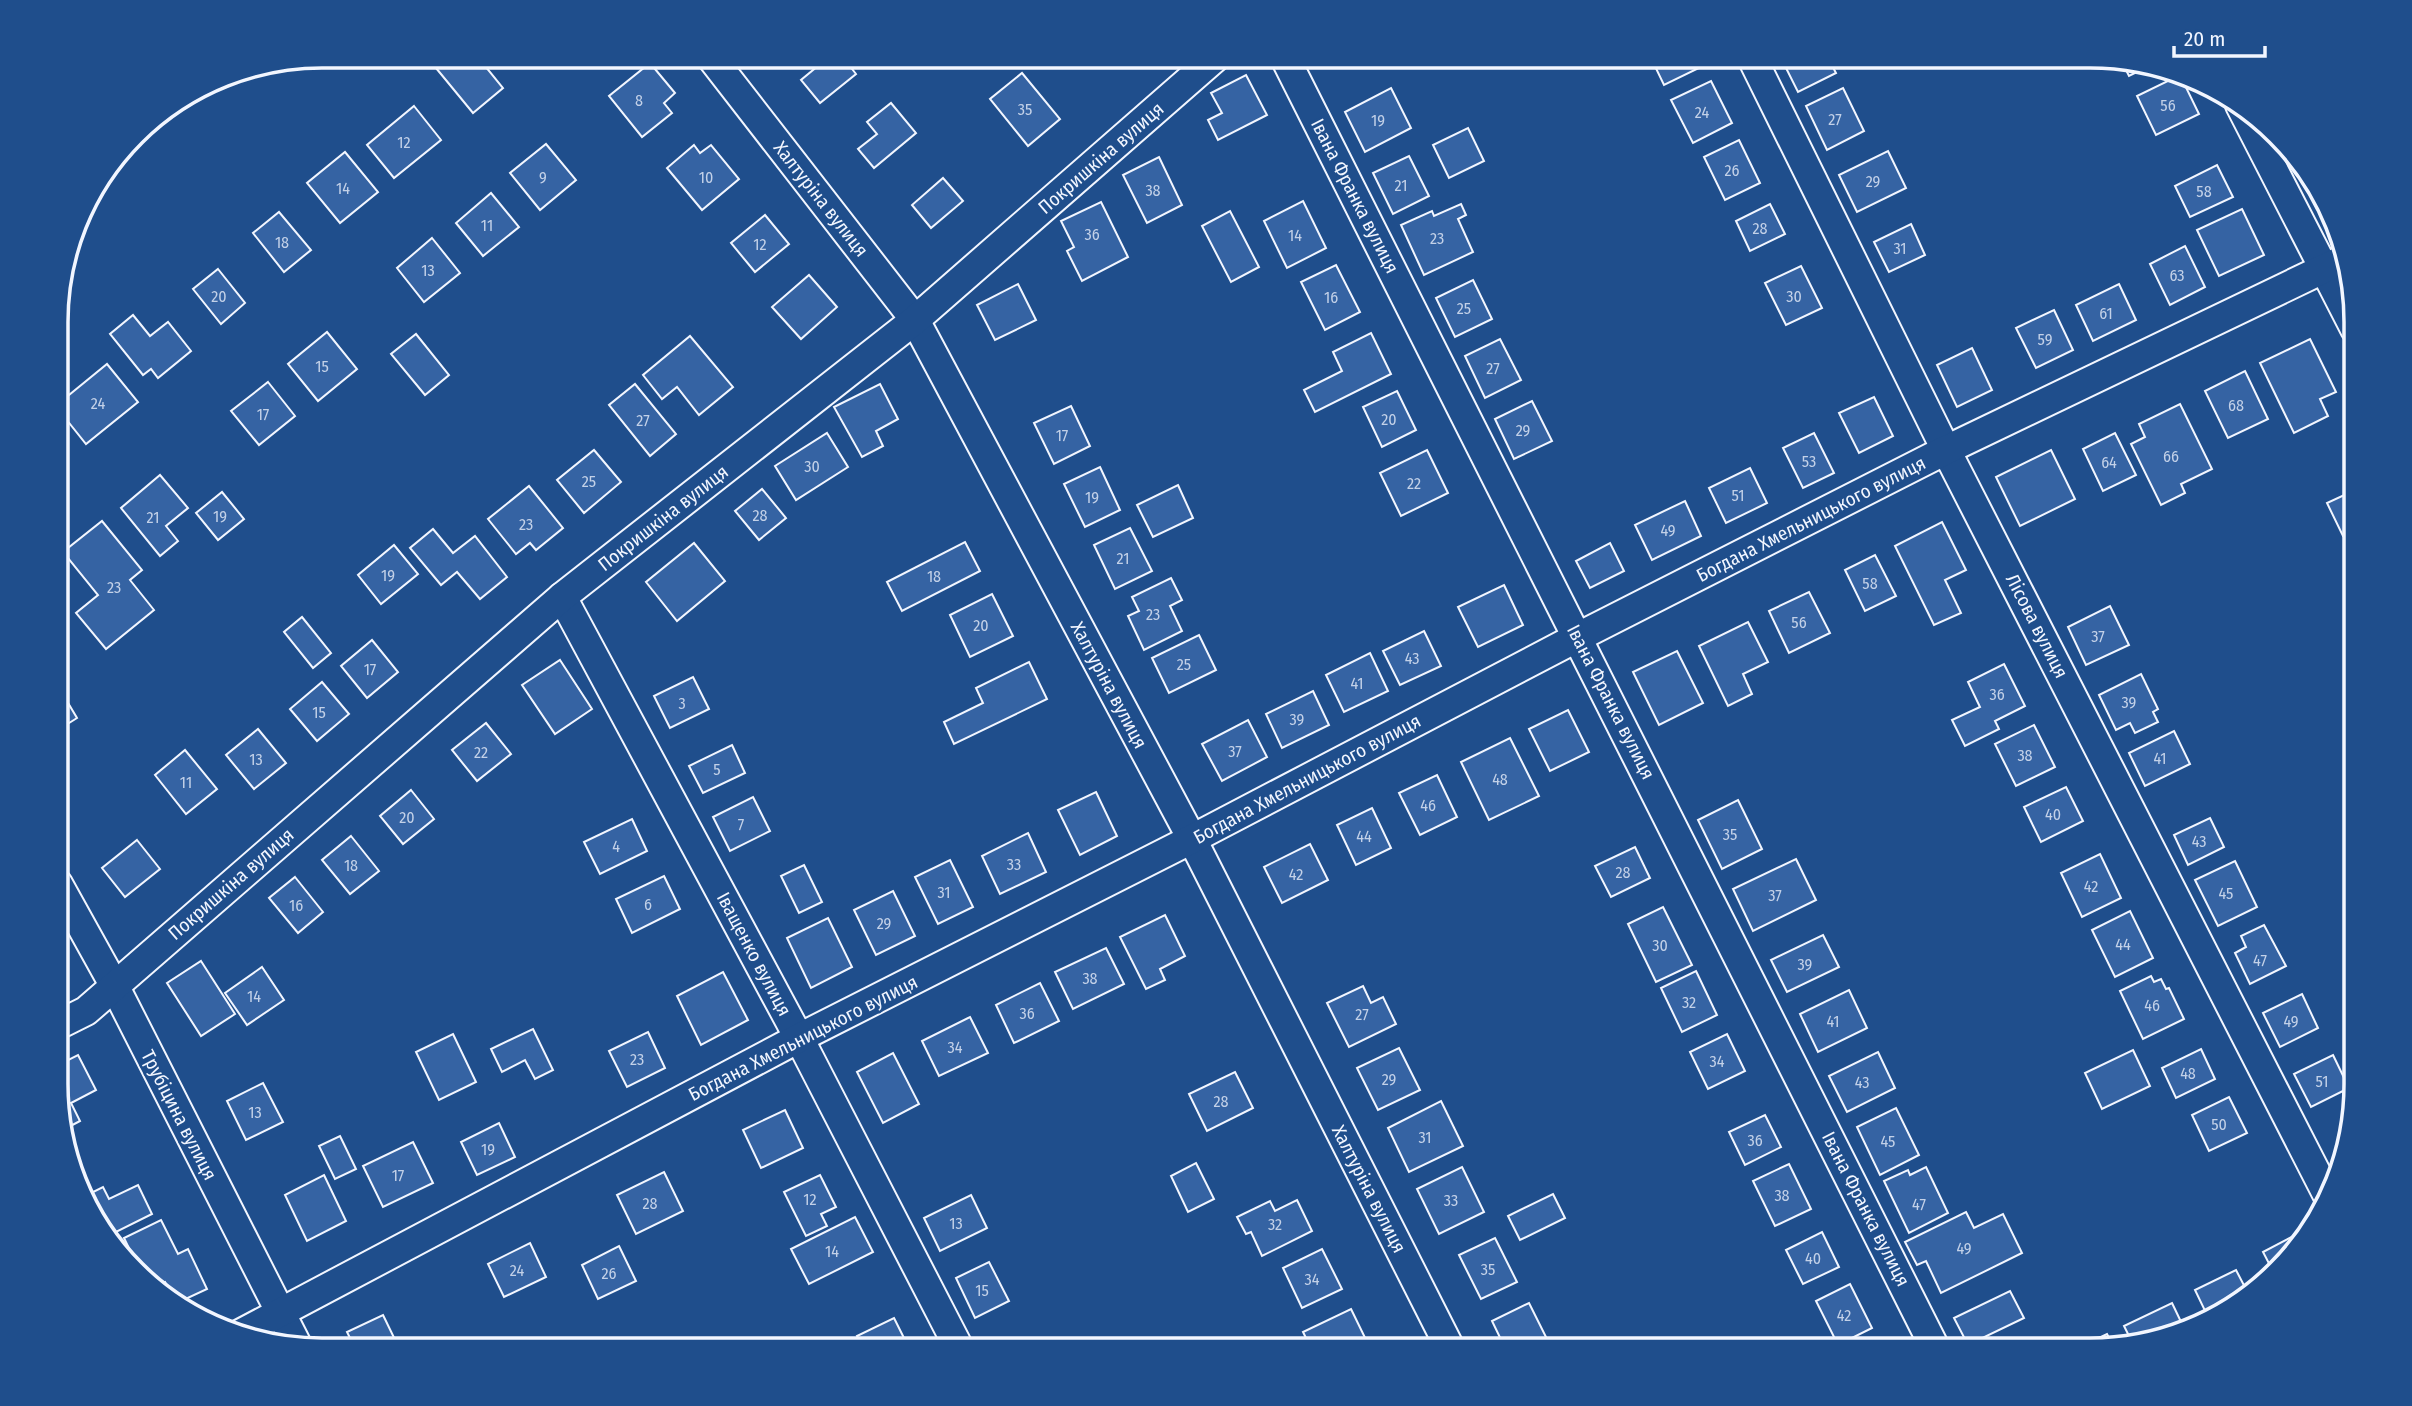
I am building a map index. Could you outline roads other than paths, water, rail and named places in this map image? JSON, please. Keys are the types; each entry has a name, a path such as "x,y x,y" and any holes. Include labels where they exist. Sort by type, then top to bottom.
{"street":[{"name":"Халтуріна вулиця","path":"719,68 915,320 1192,839 1445,1338"},
{"name":"Покришкіна вулиця","path":"68,1020 86,1011 562,597 915,320 1203,68"},
{"name":"Івана Франка вулиця","path":"1290,68 1930,1338"},
{"name":"Лісова вулиця","path":"1757,68 1947,450 2322,1185"},
{"path":"2254,128 2333,265 2342,292"},
{"name":"Богдана Хмельницького вулиця","path":"253,1328 799,1038 1192,839 1578,636 1947,450 2333,265"},
{"name":"Іващенко вулиця","path":"562,597 799,1038 954,1338"},
{"name":"Трубіцина вулиця","path":"68,902 114,985 292,1336"}]}
